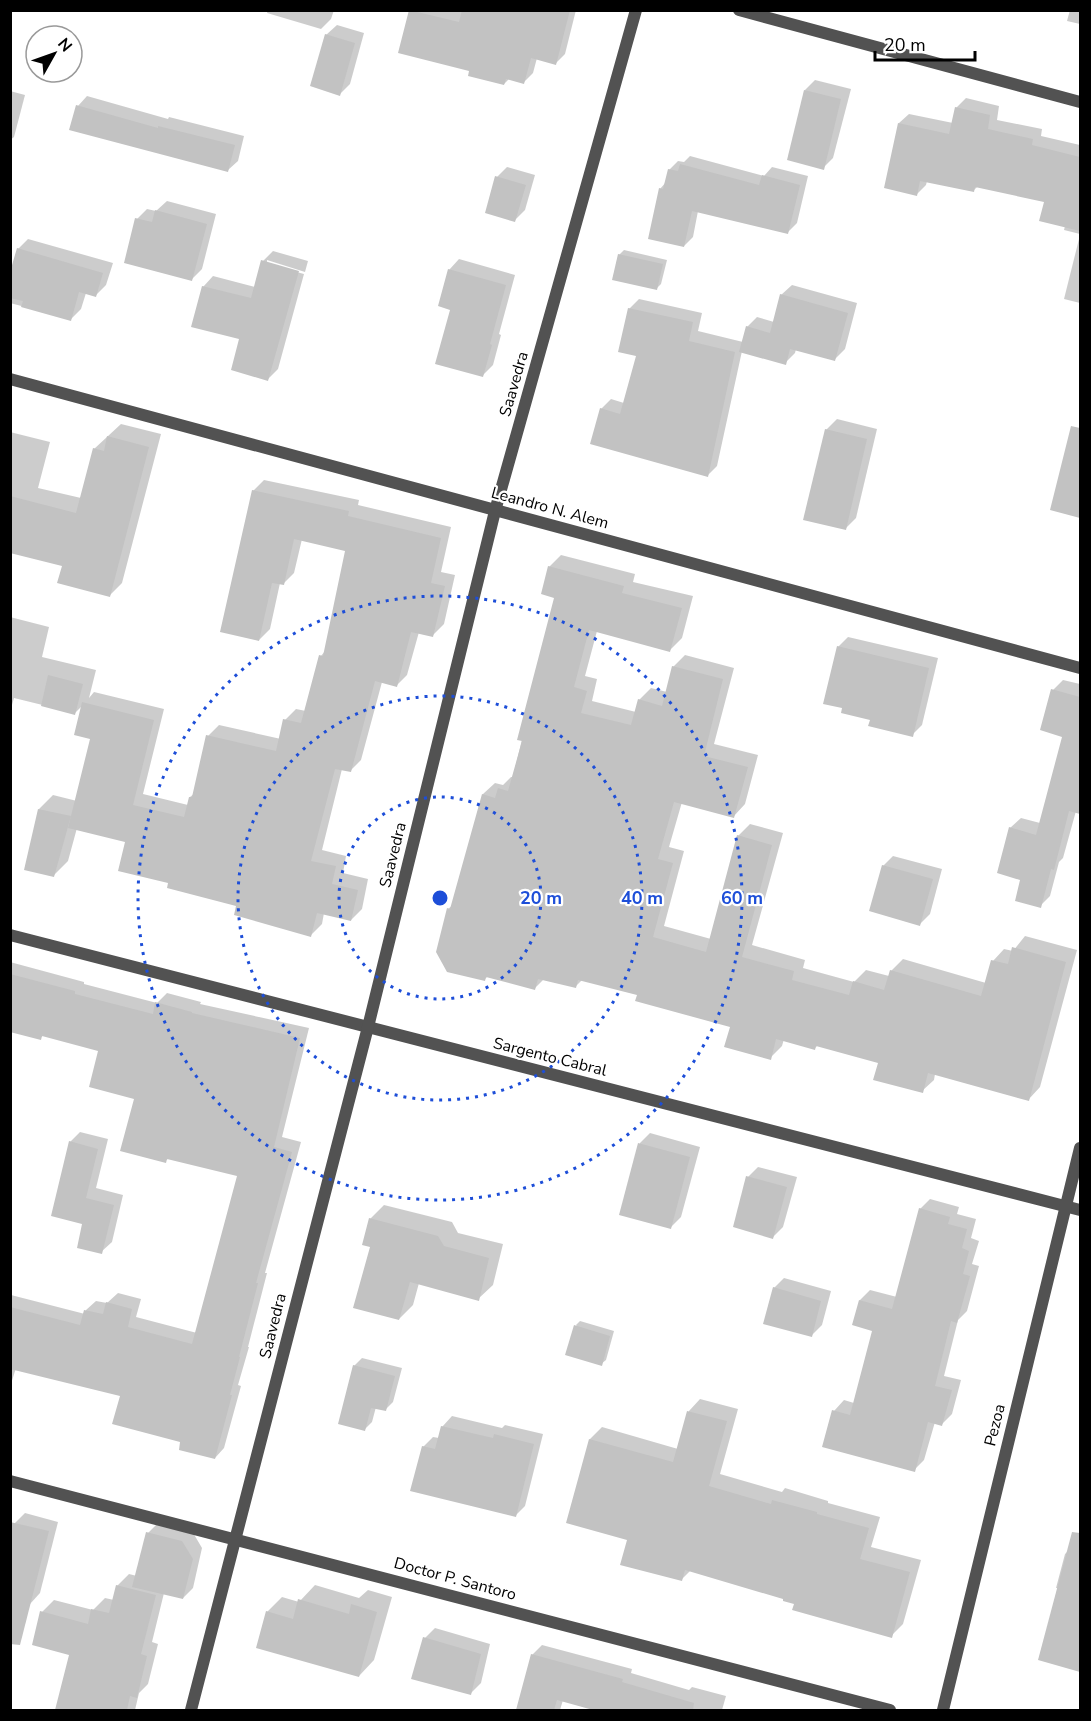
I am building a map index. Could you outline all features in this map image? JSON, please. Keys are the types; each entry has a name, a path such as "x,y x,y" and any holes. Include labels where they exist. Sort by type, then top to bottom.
{"street":[{"name":"Saavedra","path":"191,1710 368,1027 495,510 636,10"},
{"path":"738,10 1080,102"},
{"name":"Leandro N. Alem","path":"10,379 1080,668"},
{"name":"Sargento Cabral","path":"10,935 1080,1210"},
{"name":"Pezoa","path":"943,1710 1080,1148"},
{"name":"Doctor P. Santoro","path":"10,1481 890,1710"}],"building":[{"path":"409,10 459,22 462,10 570,10 556,65 531,58 524,84 506,79 504,85 468,76 469,71 398,53"},
{"path":"325,34 355,43 340,96 310,86"},
{"path":"804,90 841,99 824,170 787,160"},
{"path":"76,105 158,128 158,126 235,145 228,172 69,130"},
{"path":"955,107 990,115 988,129 1033,139 1032,145 1080,157 1080,231 1039,221 1044,202 975,187 974,192 920,181 917,196 884,188 898,123 949,134"},
{"path":"680,164 759,185 762,175 800,185 788,234 692,211 684,247 648,239 659,188 663,189 668,169 678,171"},
{"path":"495,176 526,185 515,222 485,213"},
{"path":"155,210 207,224 192,281 124,263 135,218 152,222"},
{"path":"17,248 103,273 96,297 79,292 71,321 21,307 23,301 10,298 10,272"},
{"path":"618,254 663,264 657,290 612,280"},
{"path":"261,260 299,271 268,381 231,370 239,339 191,327 202,286 251,298"},
{"path":"448,269 506,285 483,377 435,364 450,310 438,306"},
{"path":"780,294 848,313 835,361 790,349 786,365 739,352 746,326 770,333"},
{"path":"628,308 693,322 689,341 735,352 708,477 590,444 600,408 620,414 636,356 618,352"},
{"path":"1071,426 1080,428 1080,518 1050,510"},
{"path":"825,429 867,439 846,530 803,520"},
{"path":"107,436 149,447 110,597 57,583 62,566 10,553 10,496 76,513 93,448 104,451"},
{"path":"252,490 349,511 348,516 441,538 431,583 445,586 433,637 411,632 397,687 375,681 351,772 335,769 311,861 336,866 332,884 358,890 351,921 317,913 311,937 234,915 236,906 167,888 168,883 118,871 125,842 68,828 90,739 74,735 82,702 154,720 133,805 184,817 189,797 192,797 206,735 276,751 283,719 301,723 319,655 323,656 345,551 294,539 284,585 272,583 259,641 220,632"},
{"path":"548,566 624,586 622,593 682,608 670,652 589,630 574,687 587,691 581,713 631,725 638,699 662,706 672,666 723,679 704,756 748,767 734,818 674,802 658,859 673,863 653,937 706,952 737,835 772,845 742,957 794,971 792,980 849,995 853,981 884,990 890,970 981,996 991,960 1008,964 1012,947 1066,962 1029,1101 928,1073 923,1093 873,1080 878,1063 816,1046 815,1050 776,1039 771,1060 724,1047 730,1027 635,1001 637,995 578,980 576,988 538,979 535,990 486,977 485,981 447,972 436,952 482,794 495,798 498,788 508,791 522,741 517,740 554,598 541,594"},
{"path":"837,646 929,668 913,737 868,726 870,720 841,713 842,708 823,704"},
{"path":"48,675 83,684 75,715 41,706"},
{"path":"1051,689 1080,697 1080,814 1069,811 1054,870 1051,869 1041,908 1015,901 1020,880 997,873 1009,827 1036,835 1062,737 1040,730"},
{"path":"38,809 71,816 54,877 24,870"},
{"path":"882,865 933,879 920,926 869,911"},
{"path":"10,974 153,1014 155,1002 300,1038 274,1147 292,1152 256,1283 258,1283 230,1395 232,1395 215,1459 179,1450 180,1442 112,1424 120,1396 10,1369 10,1307 80,1325 84,1310 103,1314 106,1302 132,1309 128,1327 192,1344 237,1176 167,1159 166,1163 120,1151 134,1099 89,1087 98,1051 42,1036 41,1040 10,1032"},
{"path":"69,1141 98,1149 86,1198 114,1205 102,1254 77,1248 82,1224 51,1216"},
{"path":"638,1143 690,1157 671,1229 619,1215"},
{"path":"746,1176 787,1187 773,1239 733,1227"},
{"path":"919,1208 950,1217 948,1224 967,1229 962,1248 969,1251 963,1274 970,1276 957,1323 951,1321 935,1386 952,1390 942,1426 928,1422 915,1472 822,1447 832,1410 850,1415 872,1331 852,1325 859,1300 892,1309"},
{"path":"369,1218 438,1236 444,1246 489,1258 479,1301 410,1282 399,1320 353,1308 370,1247 362,1245"},
{"path":"773,1287 821,1301 812,1337 763,1324"},
{"path":"574,1325 610,1336 602,1366 565,1355"},
{"path":"353,1365 395,1376 386,1411 371,1408 365,1431 338,1424"},
{"path":"687,1411 727,1421 709,1486 771,1504 772,1500 869,1528 860,1559 910,1572 892,1638 792,1610 794,1604 783,1601 783,1599 685,1570 682,1581 620,1565 627,1540 566,1523 589,1439 673,1462"},
{"path":"441,1426 493,1438 494,1434 534,1444 516,1517 410,1491 422,1446 435,1449"},
{"path":"10,1522 49,1531 20,1645 10,1644"},
{"path":"146,1532 182,1541 193,1559 183,1599 132,1587"},
{"path":"1072,1532 1080,1533 1080,1672 1038,1660"},
{"path":"116,1585 156,1595 141,1654 147,1656 137,1698 130,1696 127,1710 55,1710 69,1655 32,1645 40,1611 88,1624 91,1609 109,1613"},
{"path":"298,1599 349,1614 351,1604 377,1612 359,1677 256,1648 266,1611 293,1619"},
{"path":"423,1637 481,1654 471,1695 411,1679"},
{"path":"531,1654 623,1679 622,1682 694,1703 693,1710 593,1710 557,1700 554,1710 516,1710"}]}
